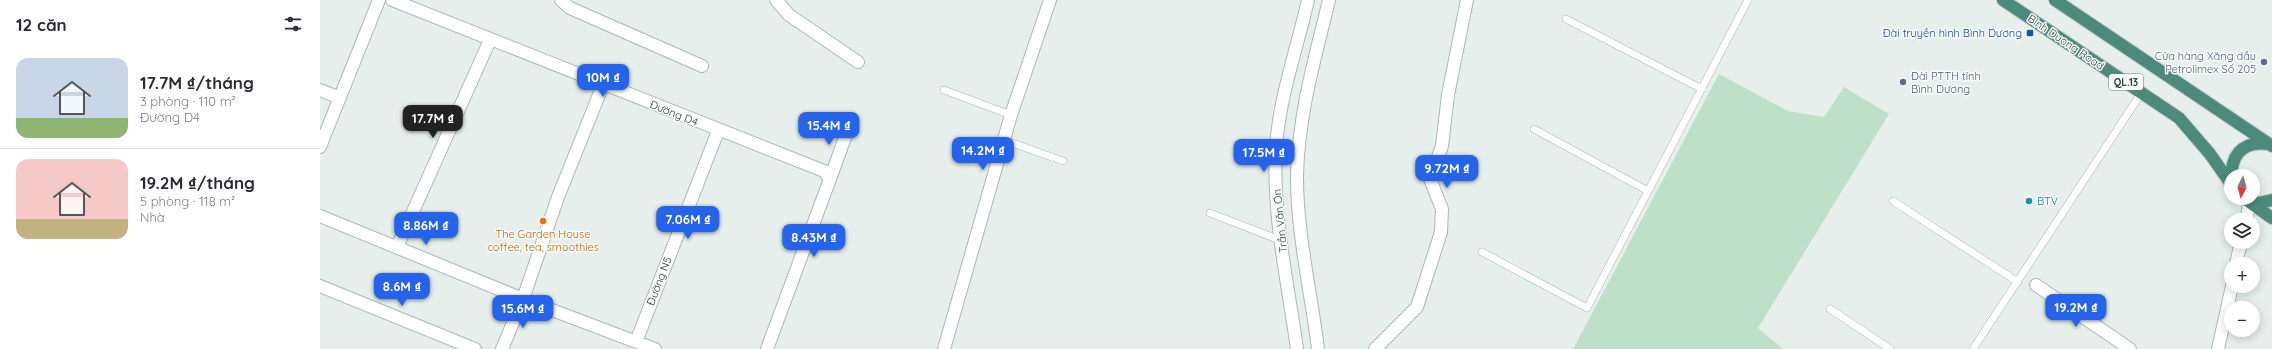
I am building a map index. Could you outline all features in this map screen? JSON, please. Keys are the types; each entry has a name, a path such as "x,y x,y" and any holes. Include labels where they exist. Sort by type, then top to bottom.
{"highway":[{"name":"Binh Duong Road","path":"2003,0 2179,118 2210,154 2224,174"},
{"name":"QL.13","path":"2056,0 2270,145"},
{"name":"QL.13","path":"2231,169 2236,154 2251,144 2270,145"},
{"path":"2260,203 2272,200"},
{"path":"2254,205 2272,218"}],"street":[{"path":"320,147 379,0"},
{"name":"Đường D4","path":"392,0 827,175"},
{"path":"561,0 570,8 702,66"},
{"path":"776,0 789,15 858,62"},
{"path":"944,349 1011,115 1050,0"},
{"name":"Trần Văn Ơn","path":"1297,349 1276,196 1276,147 1287,83 1308,0"},
{"name":"Trần Văn Ơn","path":"1318,349 1303,246 1297,177 1305,100 1329,0"},
{"path":"1375,349 1417,306 1441,232 1442,209 1430,179 1442,146 1448,95 1467,0"},
{"path":"397,247 490,40"},
{"path":"502,349 523,299 558,197 603,85"},
{"path":"320,90 340,98"},
{"path":"767,349 827,175 851,120"},
{"name":"Đường N5","path":"636,342 718,131"},
{"path":"320,216 523,299 655,349"},
{"path":"2036,285 2130,349"},
{"path":"320,286 475,349"},
{"path":"2218,349 2230,293"}],"lane":[{"path":"1482,252 1587,308 1748,0"},
{"path":"1566,19 1702,89"},
{"path":"944,90 1011,115"},
{"path":"1973,349 2142,92"},
{"path":"1534,129 1648,191"},
{"path":"1004,140 1063,161"},
{"path":"1893,200 2018,282"},
{"path":"1210,213 1282,241"},
{"path":"1830,309 1890,349"}],"green space":[{"path":"1719,74 1788,111 1824,117 1844,87 1889,114 1758,328 1783,349 1573,349"}],"place":[{"name":"Đài truyền hình Bình Dương","path":"2030,33"},
{"name":"Cửa hàng Xăng dầu Petrolimex Số 205","path":"2264,62"},
{"name":"Đài PTTH tỉnh Bình Dương","path":"1903,82"},
{"name":"BTV","path":"2029,201"},
{"name":"The Garden House coffee, tea, smoothies","path":"543,221"}]}
